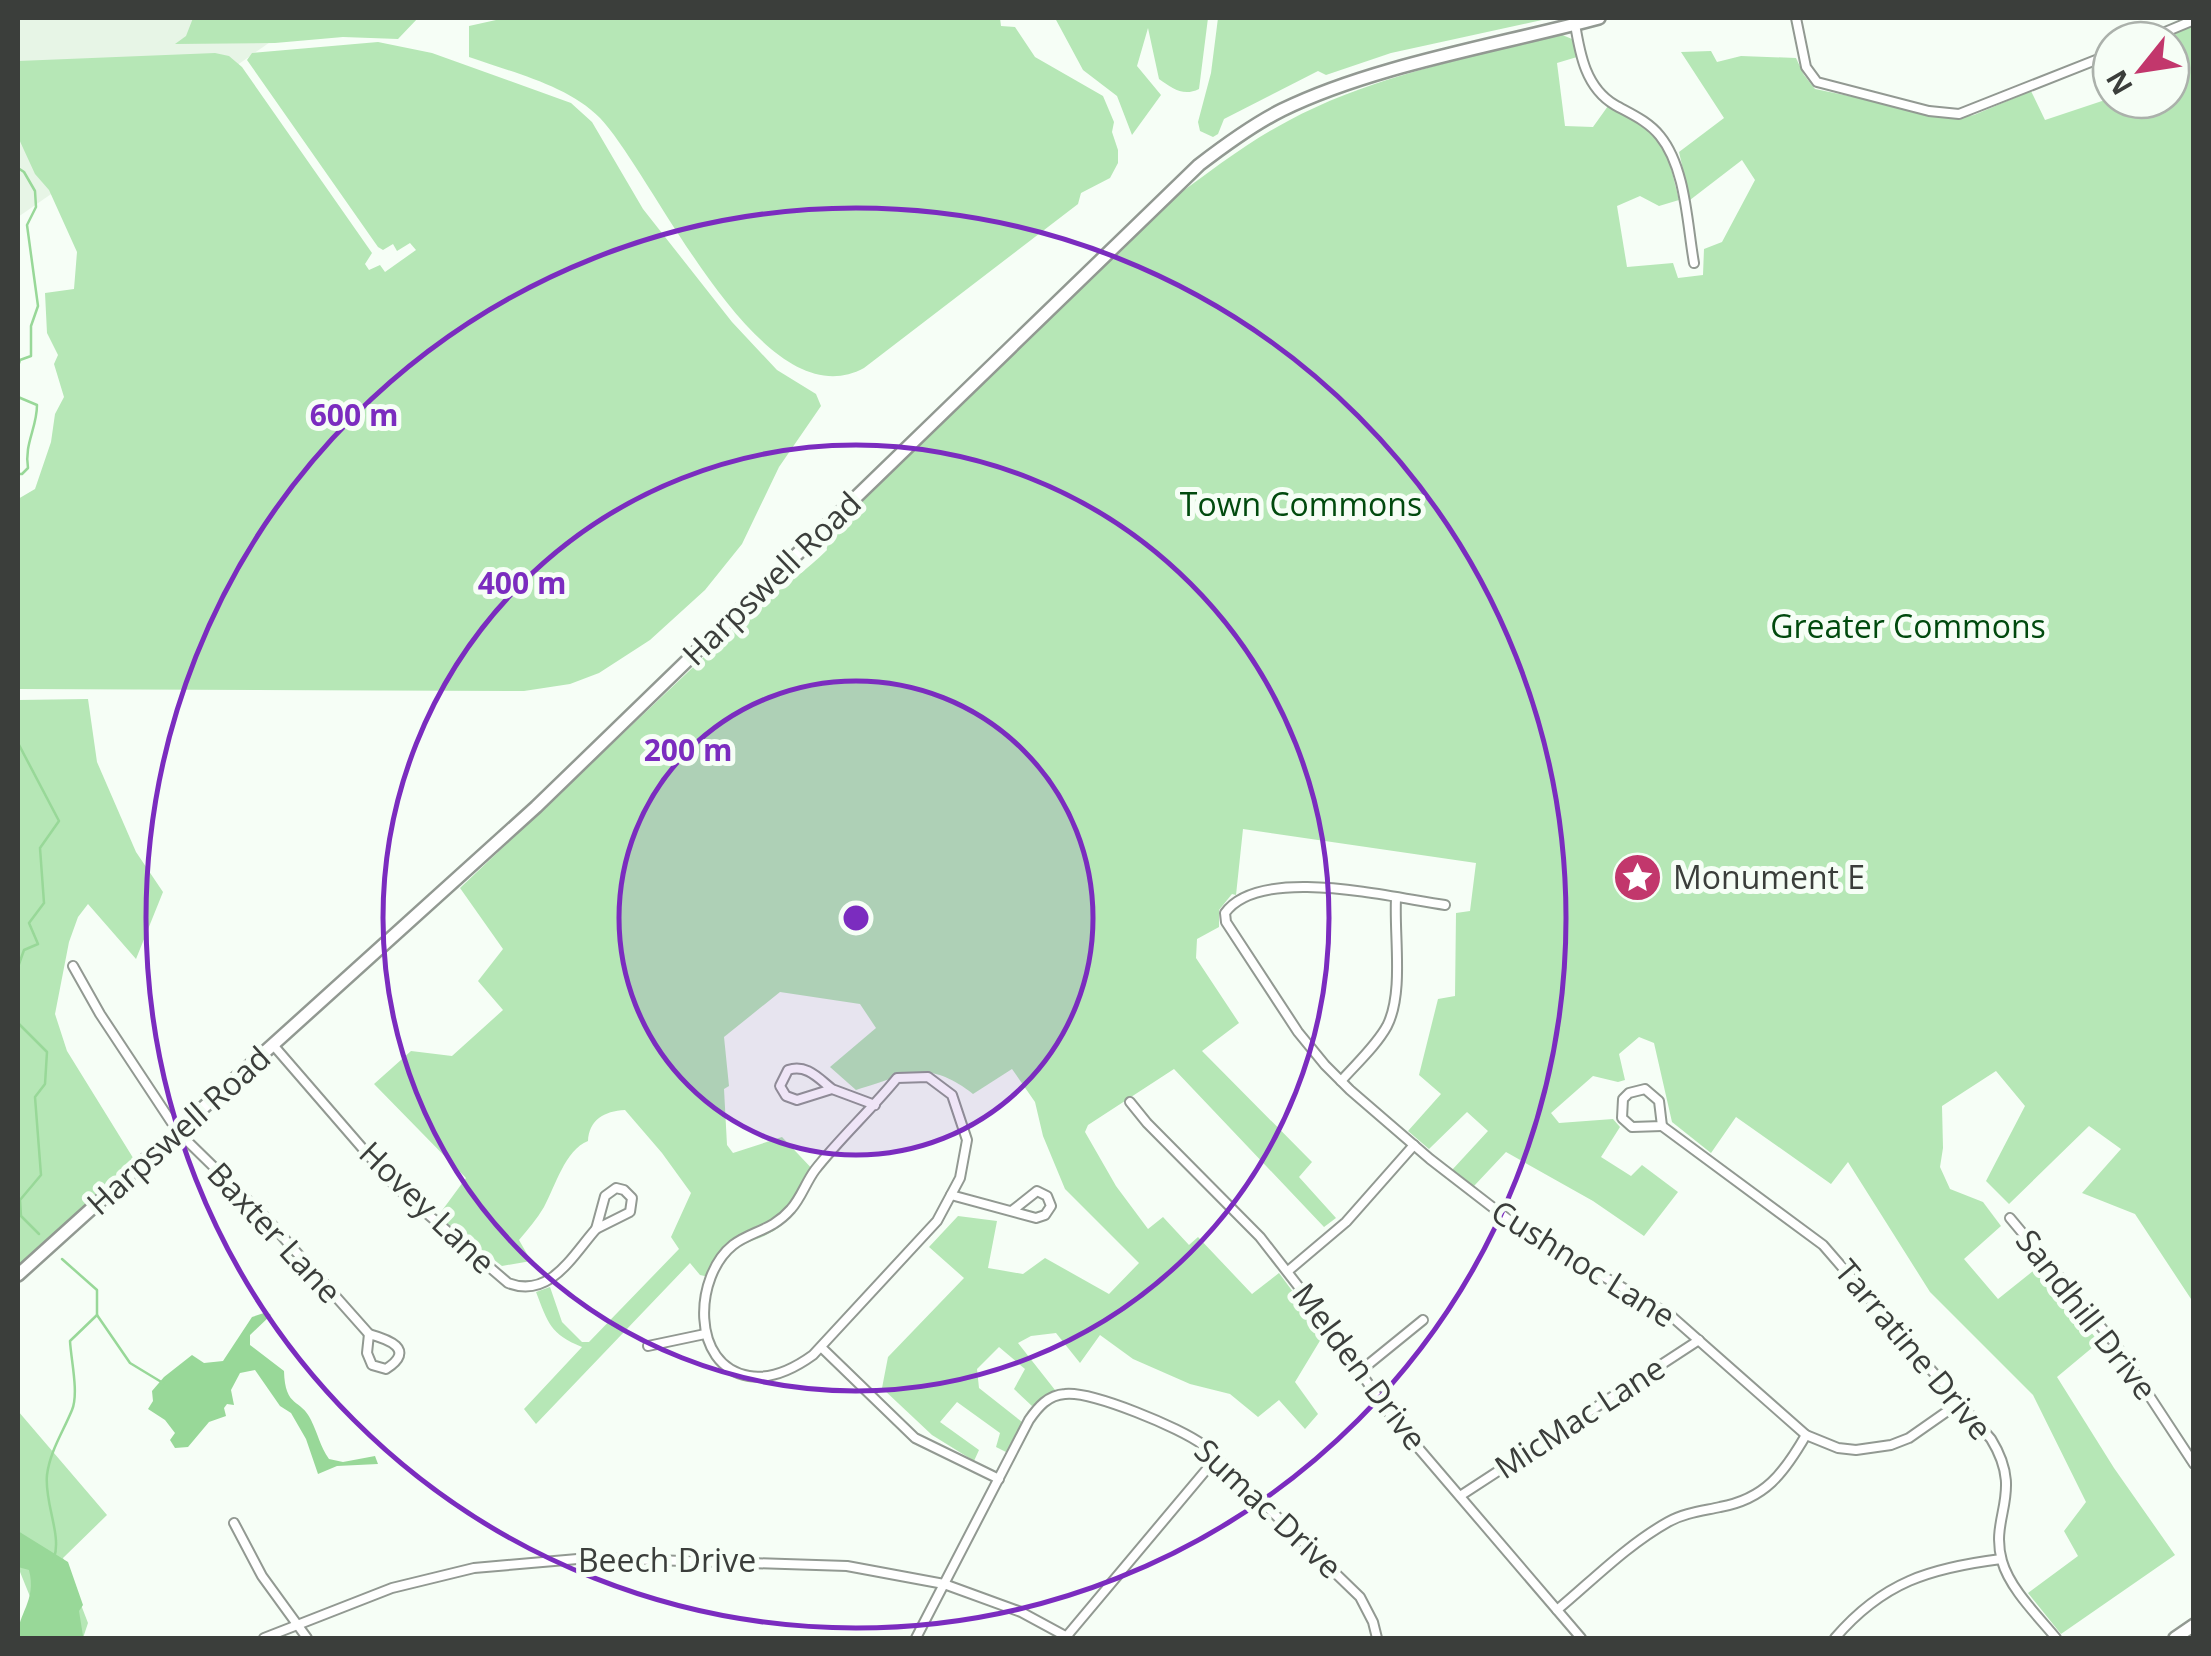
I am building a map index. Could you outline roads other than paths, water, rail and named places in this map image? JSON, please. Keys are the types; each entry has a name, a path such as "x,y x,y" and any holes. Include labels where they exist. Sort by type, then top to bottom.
{"main road":[{"name":"Harpswell Road","path":"18,1275 536,807 1198,166 1252,127 1320,94 1600,18"},
{"path":"2175,1638 2194,1625"}],"street":[{"path":"1796,18 1806,68 1817,82 1940,114 1968,111 2091,62"},
{"path":"1576,24 1587,72 1598,92 1646,122 1670,150 1694,263"},
{"name":"Cushnoc Lane","path":"1396,899 1326,888 1283,887 1246,895 1225,912 1230,928 1298,1032 1341,1082 1482,1202 1526,1233 1652,1302 1806,1436 1838,1448 1892,1445 1925,1428 1959,1402"},
{"path":"1341,1082 1385,1029 1392,1013 1396,990 1396,899 1445,906"},
{"name":"Baxter Lane","path":"74,966 107,1026 178,1132 266,1218 369,1334 392,1339 397,1345 393,1364 386,1368 372,1366 367,1353 369,1334"},
{"name":"Hovey Lane","path":"274,1046 396,1186 508,1283 531,1287 548,1281 596,1229 630,1212 632,1198 628,1193 616,1188 607,1193 596,1229"},
{"path":"832,1089 797,1100 786,1096 780,1086 788,1070 798,1067 809,1070 832,1089 875,1106"},
{"path":"928,1077 952,1095 967,1140 960,1178 951,1195 937,1221 822,1348 802,1364 778,1374 746,1376 734,1371 717,1358 705,1334 705,1300 715,1268 734,1245 766,1231 792,1208 814,1171 875,1106 897,1078 928,1077"},
{"name":"Tarratine Drive","path":"1662,1126 1659,1101 1652,1092 1637,1090 1623,1099 1620,1106 1626,1123 1639,1128 1662,1126 1822,1245 1991,1439 2004,1463 2008,1491 2000,1536 2001,1559"},
{"name":"Melden Drive","path":"1130,1102 1288,1270 1391,1416 1581,1638"},
{"path":"1288,1270 1346,1222 1414,1145"},
{"path":"951,1195 1036,1218 1051,1206 1047,1196 1037,1192 1013,1210"},
{"name":"Sandhill Drive","path":"2010,1218 2116,1345 2194,1464"},
{"path":"1359,1372 1423,1320"},
{"path":"648,1346 705,1334"},
{"name":"MicMac Lane","path":"1460,1496 1700,1340"},
{"path":"822,1348 915,1438 998,1479"},
{"name":"Sumac Drive","path":"916,1638 1040,1406 1066,1394 1083,1395 1178,1428 1217,1457 1360,1597 1377,1638"},
{"path":"1557,1610 1642,1539 1673,1519 1762,1493 1777,1480 1806,1436"},
{"path":"1067,1638 1217,1457"},
{"path":"234,1523 262,1576 307,1638"},
{"name":"Beech Drive","path":"264,1638 392,1588 474,1568 590,1558 847,1566 944,1584 1021,1612 1067,1638"},
{"path":"1835,1638 1858,1613 1906,1580 1942,1568 2001,1559 2008,1575 2056,1638"}],"waterway":[{"path":"18,168 35,191 36,207 27,225 38,306 31,326 31,356 20,360 18,366"},
{"path":"18,397 37,405 28,468 18,474"},
{"path":"18,743 59,821 40,848 44,903 29,923 38,944 24,950 18,967"},
{"path":"18,1023 47,1052 45,1084 35,1097 41,1175 20,1200 21,1216 39,1234"},
{"path":"54,1558 56,1539 47,1475 74,1403 70,1341 97,1315 97,1290 62,1259"},
{"path":"97,1315 130,1363 163,1383"}],"place":[{"name":"Monument E","path":"1638,878"}],"park label":[{"name":"Town Commons","path":"1301,505"},
{"name":"Greater Commons","path":"1908,627"}]}
